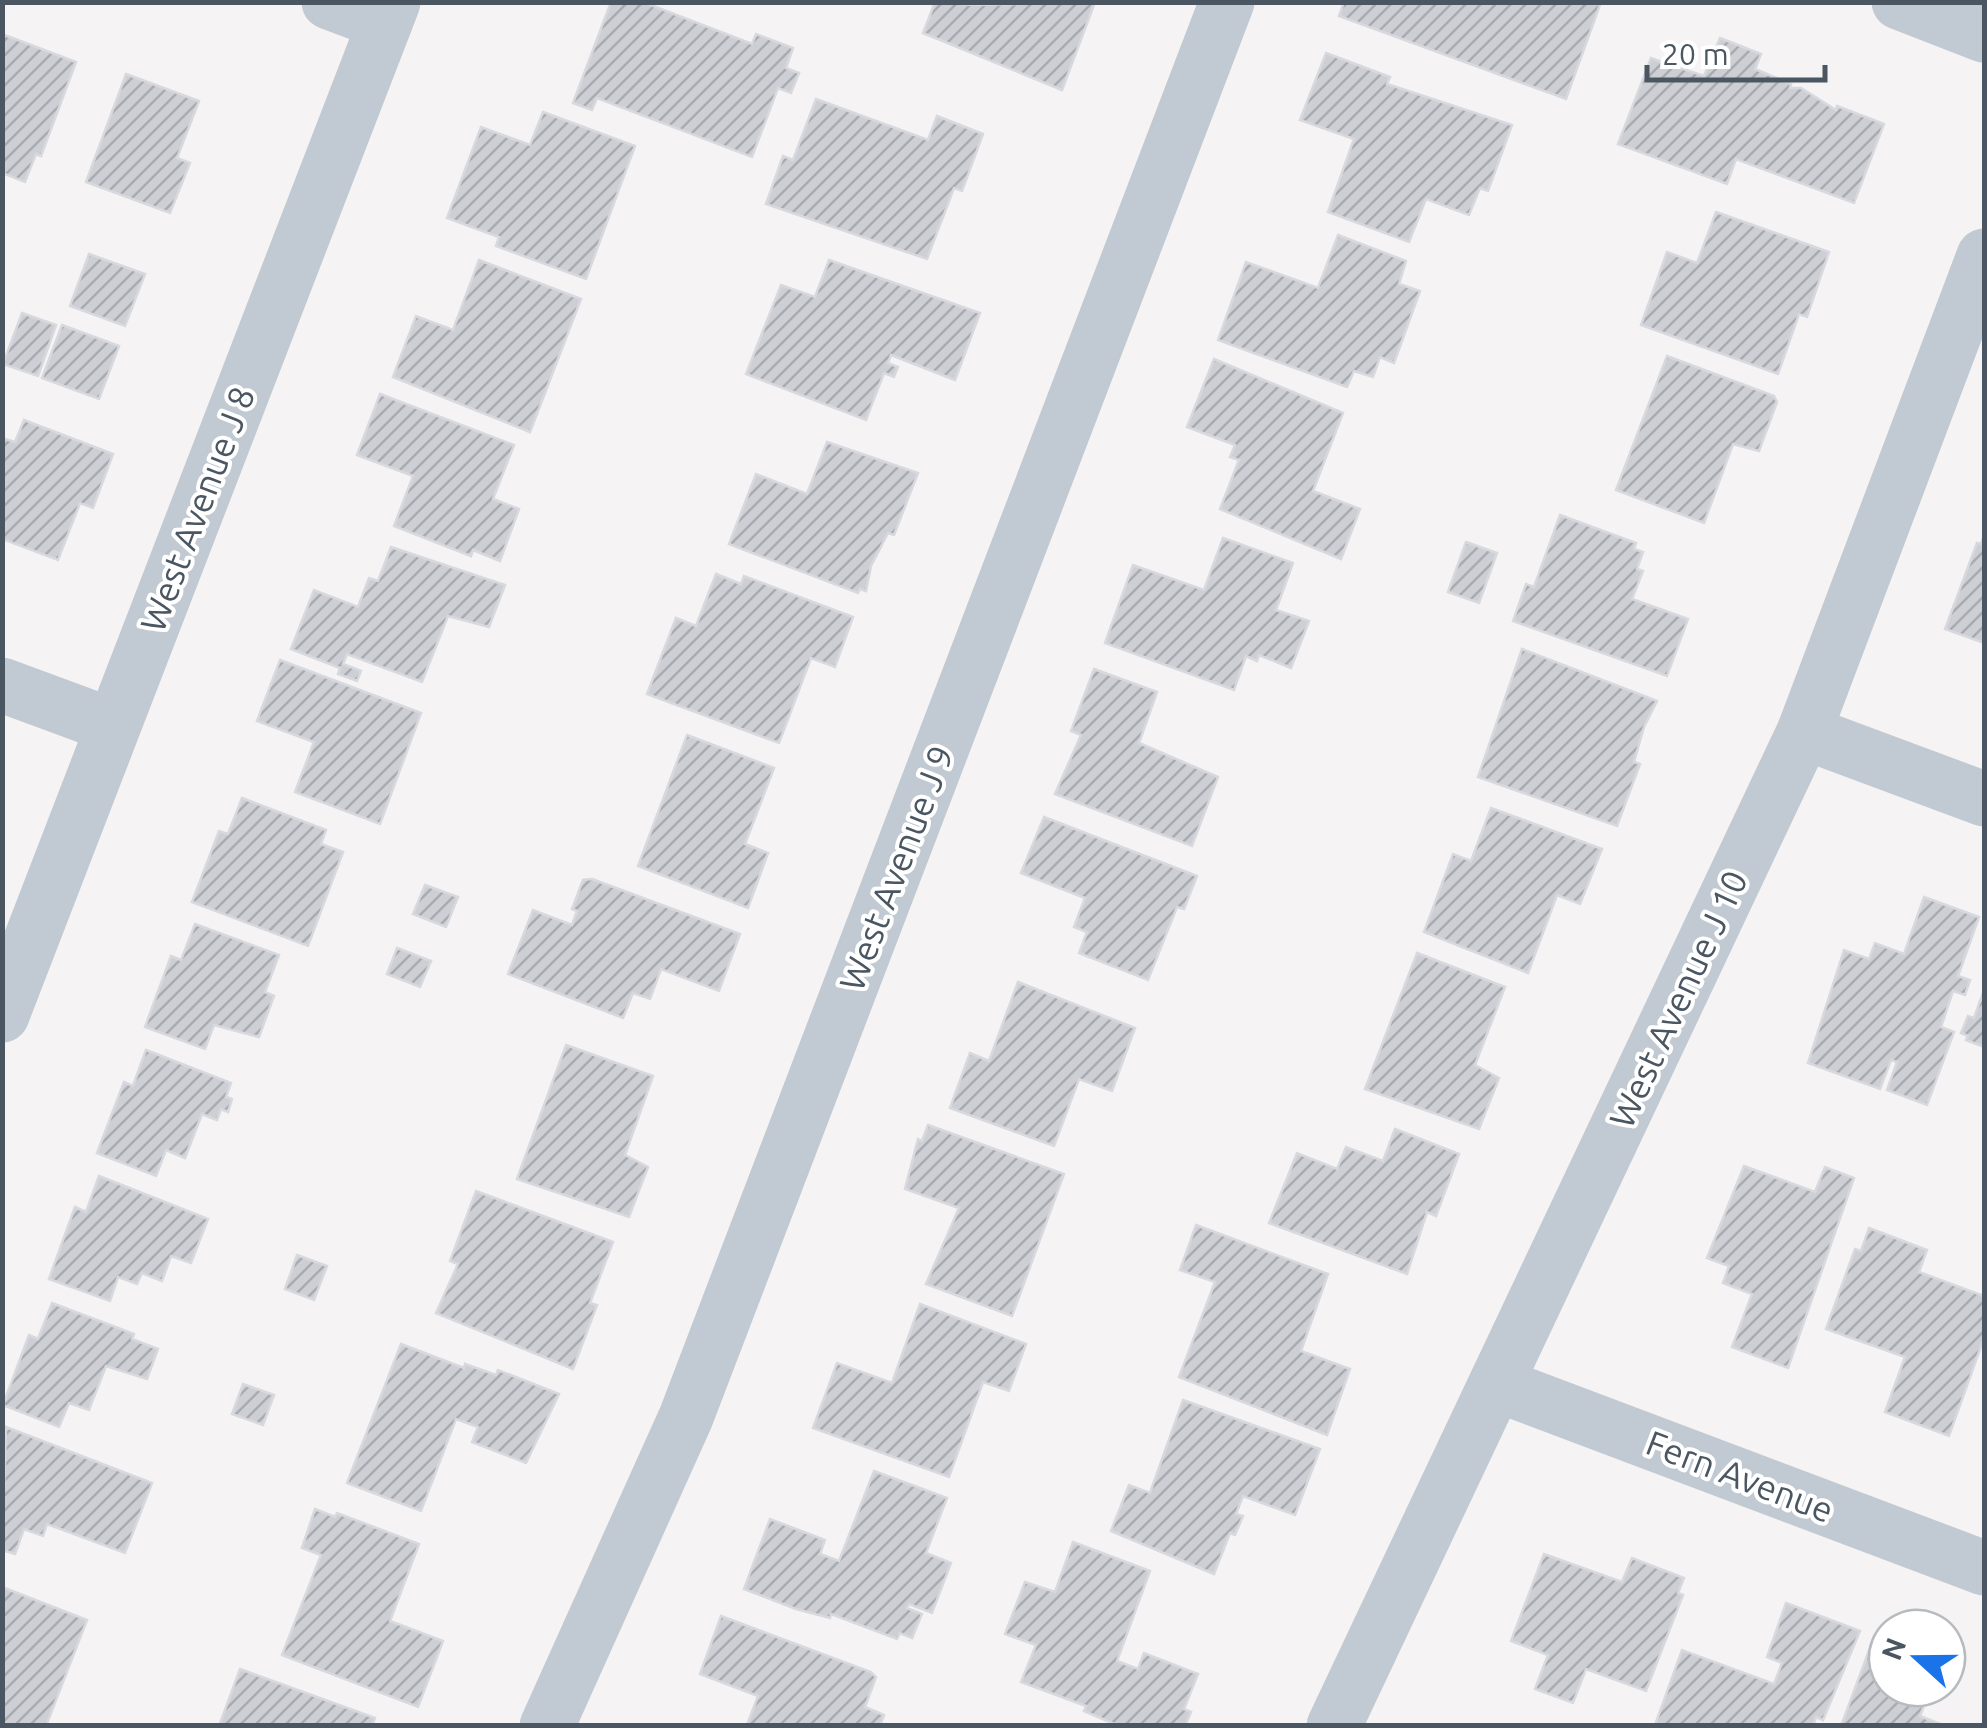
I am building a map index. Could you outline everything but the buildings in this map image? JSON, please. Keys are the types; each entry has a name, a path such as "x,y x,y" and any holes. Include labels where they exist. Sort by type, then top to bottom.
{"street":[{"path":"329,2 389,13"},
{"name":"West Avenue J 9","path":"547,1726 686,1417 1227,2"},
{"path":"1898,2 1984,34"},
{"name":"West Avenue J 8","path":"2,1016 389,13"},
{"name":"West Avenue J 10","path":"1334,1726 1804,732 1984,256"},
{"path":"2,685 113,726"},
{"path":"1804,732 1984,799"},
{"name":"Fern Avenue","path":"1496,1384 1984,1568"}]}
